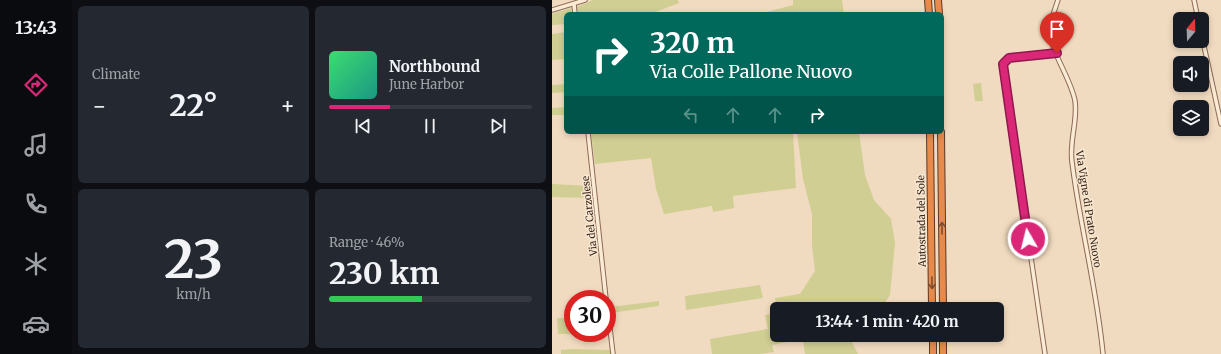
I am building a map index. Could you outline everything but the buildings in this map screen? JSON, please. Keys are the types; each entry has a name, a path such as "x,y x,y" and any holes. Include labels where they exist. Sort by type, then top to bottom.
{"highway":[{"path":"928,0 929,12"},
{"path":"938,0 939,12"},
{"name":"Autostrada del Sole","path":"930,134 932,302"},
{"name":"Autostrada del Sole","path":"941,134 943,302"},
{"path":"932,342 933,354"},
{"path":"943,342 943,354"}],"street":[{"path":"552,10 585,0"},
{"name":"Via Vigne di Prato Nuovo","path":"1058,0 1050,28 1052,41 1066,74 1075,101 1071,160 1095,290 1103,354"},
{"path":"1194,0 1197,12"},
{"path":"574,4 575,12"},
{"path":"1204,48 1221,124"},
{"path":"1045,354 1003,65 1004,61 1009,58 1057,53"},
{"name":"Via del Carzolese","path":"588,134 605,290"},
{"path":"612,342 613,354"}],"shaded area":[{"path":"593,0 678,0 679,3 655,12 578,12 577,7"},
{"path":"793,0 842,0 844,12 767,12 793,5"},
{"path":"571,8 572,12 564,12 564,24 552,25 552,14"},
{"path":"564,32 564,59 552,60 552,34"},
{"path":"981,83 983,101 975,101 973,84"},
{"path":"564,84 564,92 552,93 552,85"},
{"path":"564,107 564,115 552,115 552,108"},
{"path":"591,134 793,134 796,188 733,196 734,208 713,212 712,206 664,214 656,189 651,158 595,164"},
{"path":"797,134 859,134 865,175 874,200 891,219 895,243 890,295 886,302 776,302 775,298 800,294 815,271 812,246 812,214 803,179"},
{"path":"552,184 590,186 592,198 552,197"},
{"path":"760,285 763,298 686,310 685,296"},
{"path":"659,301 659,306 616,312 616,306"},
{"path":"770,314 770,342 788,342 772,345 774,352 760,354 712,354 710,339 768,329 765,315"},
{"path":"557,318 564,318 564,334 558,334"},
{"path":"803,342 852,342 858,354 805,354"},
{"path":"561,350 611,350 611,354 561,354"}],"route":[{"path":"1028,239 1007,105 1003,64 1004,61 1009,58 1057,53"}]}
